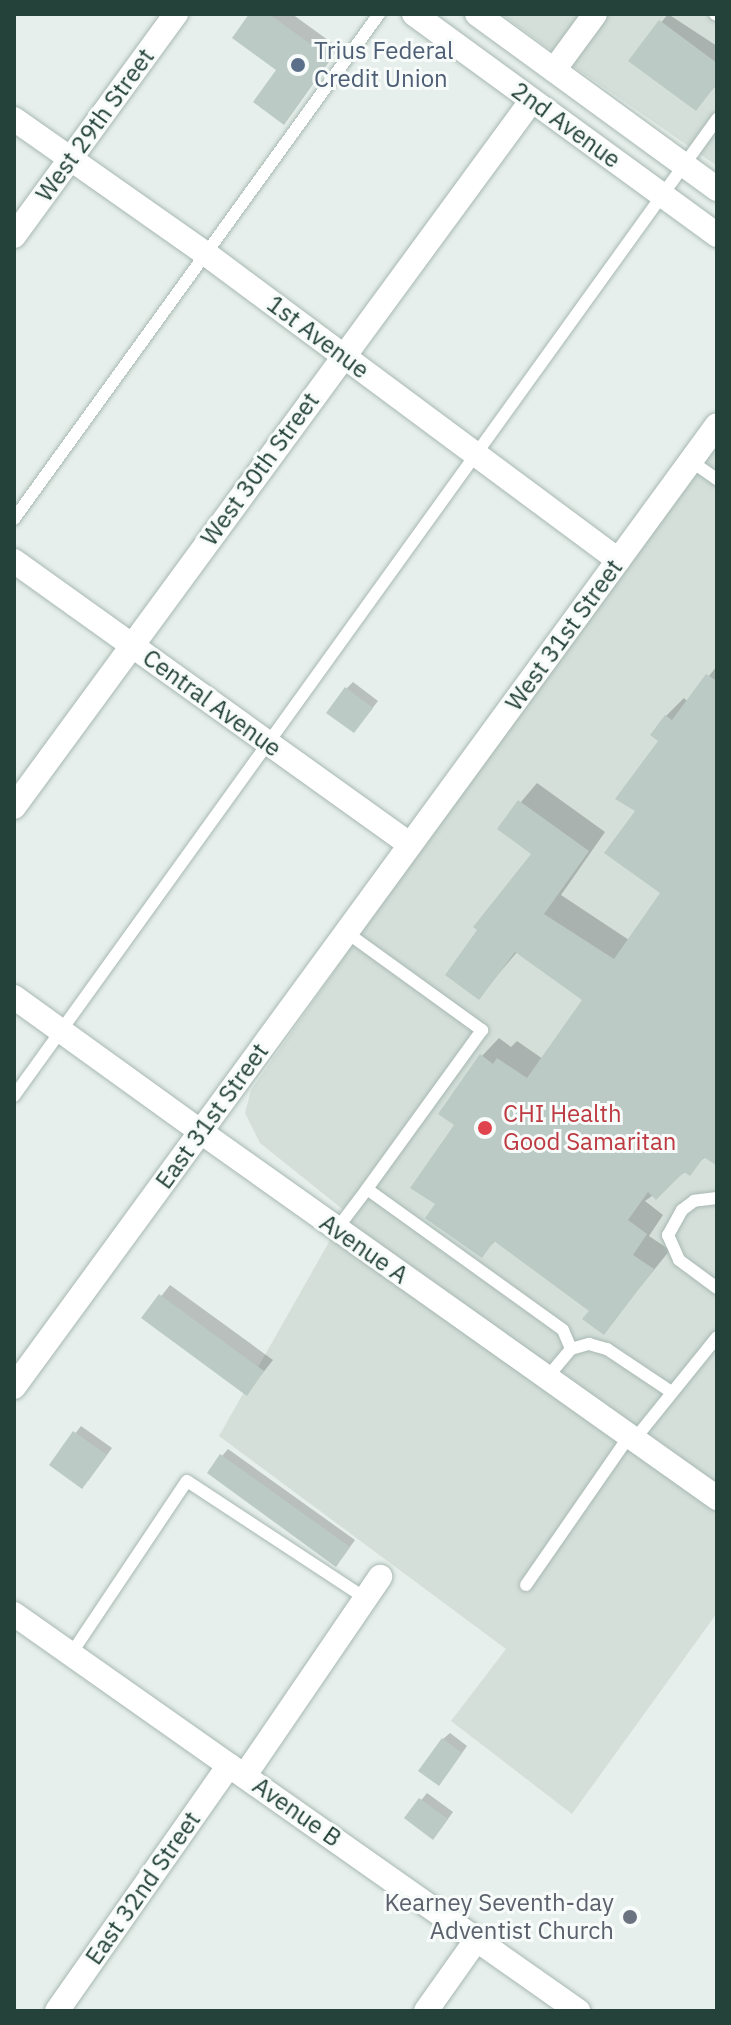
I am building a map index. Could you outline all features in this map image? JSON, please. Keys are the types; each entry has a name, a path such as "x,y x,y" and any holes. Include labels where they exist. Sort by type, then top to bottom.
{"street":[{"name":"West 29th Street","path":"14,236 176,14"},
{"name":"2nd Avenue","path":"414,14 717,235"},
{"name":"2nd Avenue","path":"477,14 717,189"},
{"path":"554,70 595,14"},
{"name":"West 30th Street","path":"14,807 342,355 532,100"},
{"name":"1st Avenue","path":"14,119 69,161 209,256 618,560"},
{"name":"West 31st Street","path":"410,845 717,425"},
{"name":"Central Avenue","path":"14,561 410,845"},
{"name":"East 31st Street","path":"14,1387 410,845"},
{"name":"Avenue A","path":"14,997 336,1230 717,1498"},
{"name":"East 32nd Street","path":"57,2011 380,1577"},
{"name":"Avenue B","path":"14,1614 578,2011"},
{"path":"426,2011 477,1939"}],"lane":[{"path":"14,519 209,256 379,14"},
{"path":"14,1096 478,456 717,119"},
{"path":"691,461 717,479"},
{"path":"336,1230 482,1030 346,932"},
{"path":"367,1189 563,1330 571,1349"},
{"path":"717,1198 694,1201 682,1210 668,1235 679,1260 717,1288"},
{"path":"526,1585 631,1438 717,1337"},
{"path":"547,1378 571,1349 589,1344 607,1349 670,1391"},
{"path":"71,1654 187,1481 365,1598"}],"shaded area":[{"path":"501,14 717,14 717,166 586,75"},
{"name":"CHI Health Good Samaritan","path":"711,434 717,438 717,1613 572,1814 451,1721 506,1649 219,1436 346,1212 260,1143 245,1113 251,1090"}],"building":[{"name":"Trius Federal Credit Union","path":"249,14 269,14 331,59 284,125 253,102 276,70 232,38"},
{"path":"659,20 717,63 717,83 696,111 628,61"},
{"path":"706,674 717,681 717,1166 704,1157 690,1176 684,1172 656,1200 648,1192 628,1220 647,1234 633,1255 654,1269 604,1335 582,1319 589,1311 494,1241 482,1258 425,1218 435,1204 410,1188 454,1125 438,1114 480,1054 493,1064 497,1058 527,1078 582,1000 515,952 479,1000 445,975 477,930 473,927 531,854 497,829 518,800 589,851 544,914 614,959 660,893 604,853 635,811 615,799 658,741 650,735 665,715 672,720"},
{"path":"345,687 373,708 354,733 326,713"},
{"path":"159,1294 264,1371 247,1396 141,1318"},
{"path":"73,1431 107,1455 82,1489 49,1465"},
{"path":"220,1454 350,1547 336,1567 207,1473"},
{"path":"442,1738 462,1753 439,1786 418,1771"},
{"path":"419,1798 448,1819 433,1840 404,1818"}],"place":[{"name":"Trius Federal Credit Union","path":"298,65"},
{"name":"CHI Health Good Samaritan","path":"485,1128"},
{"name":"Kearney Seventh-day Adventist Church","path":"630,1917"}]}
